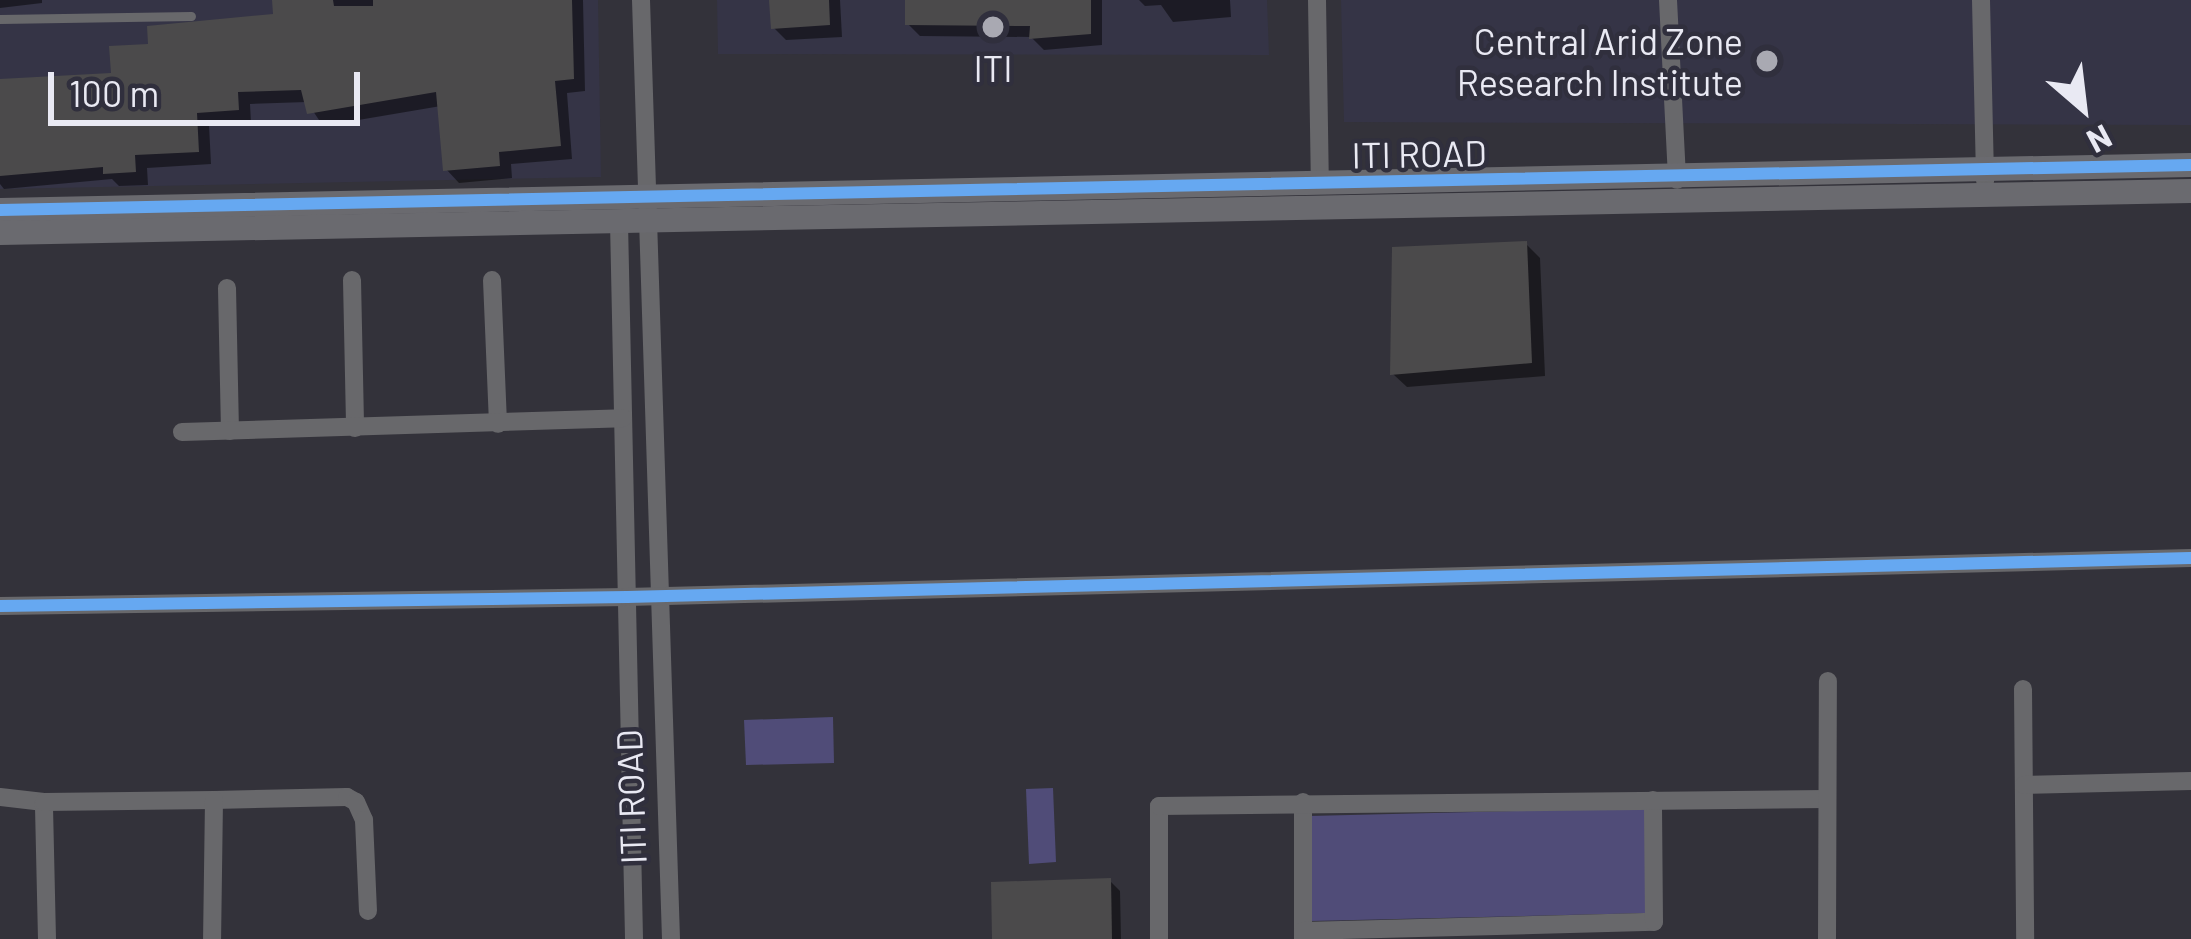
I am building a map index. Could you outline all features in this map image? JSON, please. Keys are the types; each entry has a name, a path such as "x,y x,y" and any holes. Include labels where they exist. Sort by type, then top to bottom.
{"street":[{"path":"641,0 650,220"},
{"path":"1316,0 1320,185"},
{"path":"1668,0 1678,180"},
{"path":"1981,0 1985,196"},
{"name":"ITI ROAD","path":"0,209 647,194 1678,180 2191,165"},
{"name":"ITI ROAD","path":"0,233 2191,191"},
{"name":"ITI ROAD","path":"650,220 671,939"},
{"name":"ITI ROAD","path":"619,222 634,939"},
{"path":"352,280 355,428"},
{"path":"492,280 498,424"},
{"path":"227,288 230,431"},
{"path":"182,432 623,418"},
{"path":"0,606 627,597 2191,558"},
{"path":"1827,939 1828,681"},
{"path":"2023,689 2025,939"},
{"path":"2024,784 2191,781"},
{"path":"0,797 44,802 347,796 356,802 364,820 368,911"},
{"path":"1159,939 1159,806 1826,799"},
{"path":"212,939 214,800"},
{"path":"1303,802 1303,935 1654,922 1653,800"},
{"path":"44,802 47,939"}],"lane":[{"path":"0,19 191,16"}],"shaded area":[{"path":"0,0 598,0 601,177 0,189"},
{"name":"ITI","path":"717,0 1267,0 1269,55 718,54"},
{"name":"Central Arid Zone Research Institute","path":"1341,0 2191,0 2191,125 1344,122"},
{"path":"833,717 834,763 746,765 744,720"},
{"path":"1053,788 1056,862 1029,864 1026,789"},
{"path":"1647,808 1649,913 1311,921 1309,816"}],"building":[{"path":"272,0 333,0 334,6 373,6 373,0 572,0 574,79 555,81 561,146 499,152 500,166 443,171 436,92 307,114 301,90 238,92 239,110 197,113 199,152 135,155 136,172 103,174 103,167 0,176 0,79 111,73 109,46 148,44 147,26 273,14"},
{"path":"769,0 829,0 830,25 771,29"},
{"path":"905,0 1091,0 1091,34 1029,39 1030,26 905,25"},
{"path":"1527,241 1532,363 1390,375 1392,247"},
{"path":"1111,878 1112,939 992,939 991,882"}],"cycle path":[{"path":"0,210 2191,165"},
{"path":"0,606 627,597 2191,558"}],"place":[{"name":"ITI","path":"993,27"},
{"name":"Central Arid Zone Research Institute","path":"1767,61"}]}
